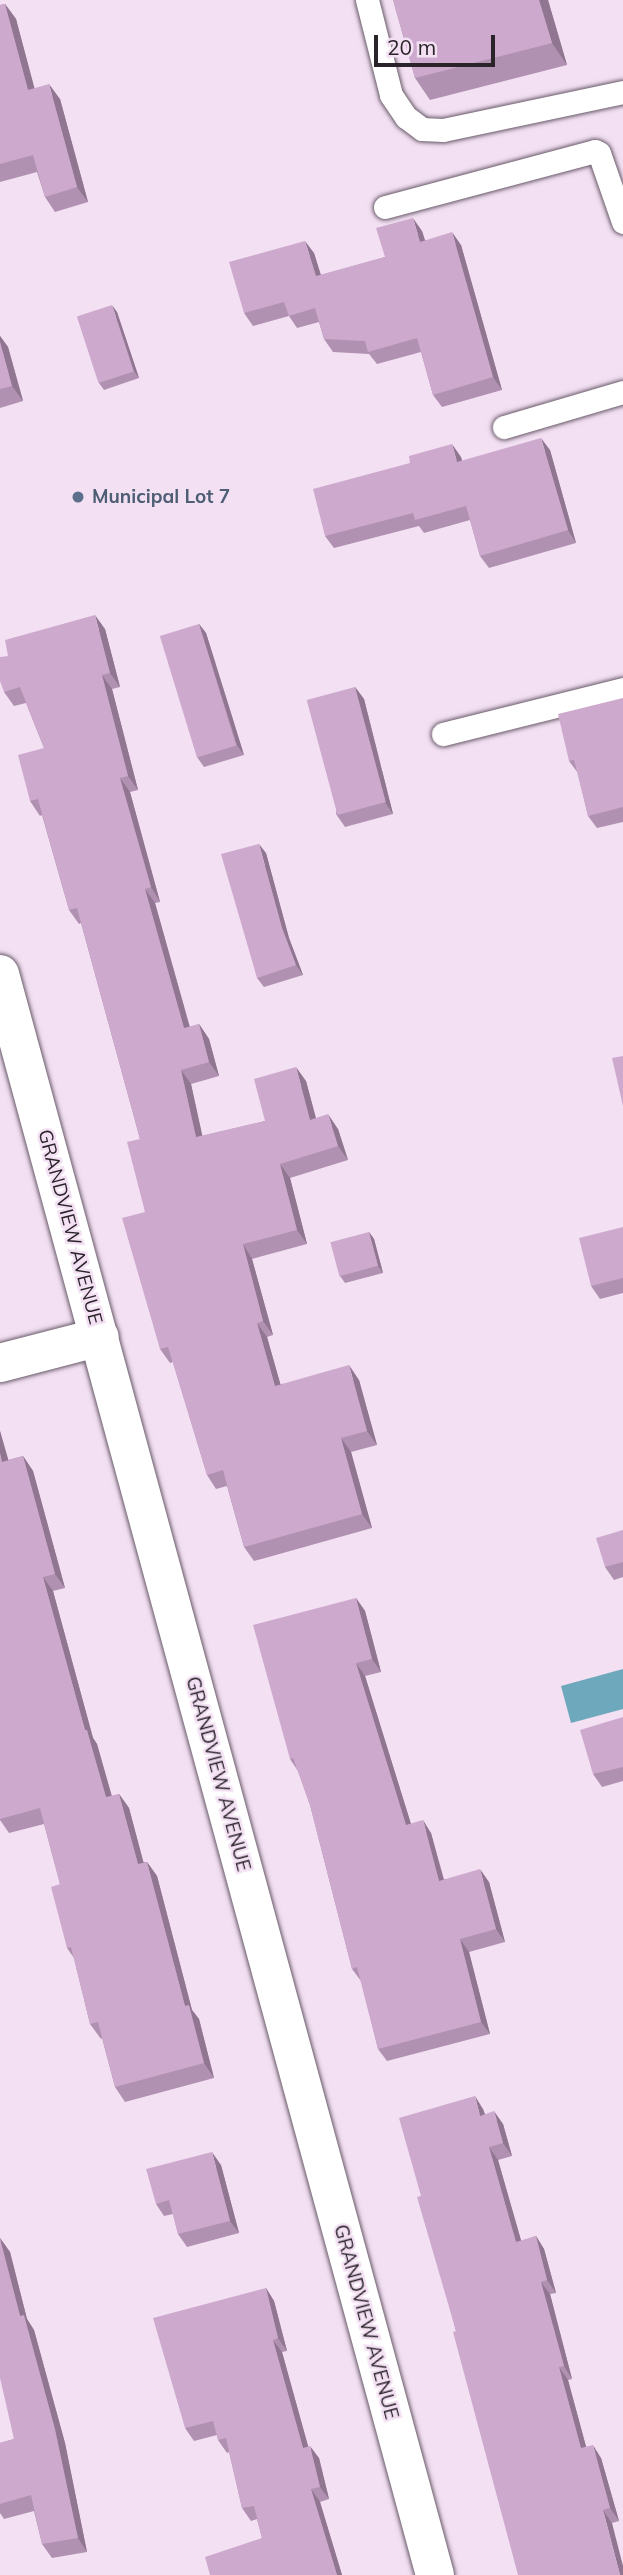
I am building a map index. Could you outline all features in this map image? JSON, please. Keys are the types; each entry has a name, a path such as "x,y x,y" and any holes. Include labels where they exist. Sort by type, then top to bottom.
{"street":[{"name":"GRANDVIEW AVENUE","path":"0,974 435,2575"},
{"path":"0,1363 100,1337"}],"lane":[{"path":"367,0 391,95 406,117 422,129 443,130 623,92"},
{"path":"385,207 591,151 599,153 623,222"},
{"path":"504,426 623,392"},
{"path":"443,734 623,689"}],"water":[{"path":"623,1669 623,1709 571,1723 561,1686"}],"building":[{"path":"393,0 539,0 552,43 415,78"},
{"path":"5,4 28,90 49,84 77,187 45,197 33,155 0,164 0,5"},
{"path":"413,218 420,242 452,232 493,377 433,395 417,338 368,352 365,341 324,339 315,308 289,316 284,302 244,313 229,262 305,241 316,276 385,257 376,228"},
{"path":"112,305 134,372 98,383 77,316"},
{"path":"0,342 12,386 0,389"},
{"path":"541,438 568,530 480,556 466,506 415,520 413,513 325,536 313,489 410,463 409,456 452,444 457,462"},
{"path":"95,615 110,673 102,675 128,776 120,778 151,887 145,889 184,1028 199,1024 209,1062 181,1070 196,1137 265,1121 254,1079 296,1067 310,1120 328,1114 338,1146 280,1164 297,1230 243,1244 263,1321 257,1323 275,1386 349,1365 367,1431 341,1438 362,1514 244,1547 223,1470 207,1475 168,1347 160,1349 122,1218 145,1212 127,1142 140,1139 77,908 69,910 38,799 30,801 18,755 44,748 20,687 4,692 0,681 0,657 8,656 5,640"},
{"path":"199,624 236,745 197,757 160,636"},
{"path":"355,687 386,802 338,815 307,700"},
{"path":"623,698 623,807 588,816 574,760 569,761 558,714"},
{"path":"259,844 282,928 296,965 257,978 221,854"},
{"path":"623,1056 623,1106 612,1058"},
{"path":"623,1227 623,1278 591,1286 579,1238"},
{"path":"369,1232 378,1266 339,1276 330,1242"},
{"path":"0,1453 2,1462 23,1456 55,1574 43,1577 85,1730 106,1797 119,1794 138,1864 147,1862 185,2006 189,2005 204,2063 115,2087 98,2022 90,2024 71,1947 67,1948 51,1887 60,1884 40,1808 0,1819"},
{"path":"623,1530 623,1562 605,1567 596,1538"},
{"path":"356,1598 372,1659 356,1663 406,1825 423,1820 439,1881 480,1869 496,1929 460,1939 481,2022 378,2049 357,1967 352,1969 310,1805 293,1758 290,1759 253,1625"},
{"path":"623,1717 623,1767 593,1774 580,1730"},
{"path":"475,2096 480,2116 494,2111 503,2143 489,2147 516,2242 536,2236 547,2280 541,2282 564,2366 559,2367 581,2448 593,2445 610,2508 603,2510 620,2575 518,2575 453,2332 456,2331 417,2197 421,2196 399,2118"},
{"path":"212,2152 230,2221 178,2234 169,2200 156,2204 146,2169"},
{"path":"0,2239 20,2316 24,2315 55,2429 78,2538 42,2544 31,2495 0,2504 0,2443 14,2439 0,2378"},
{"path":"266,2288 278,2338 273,2340 303,2448 310,2446 320,2487 311,2489 337,2575 210,2575 205,2557 262,2538 254,2506 242,2508 226,2438 218,2440 213,2421 185,2428 153,2318"}],"place":[{"name":"Municipal Lot 7","path":"78,497"}]}
